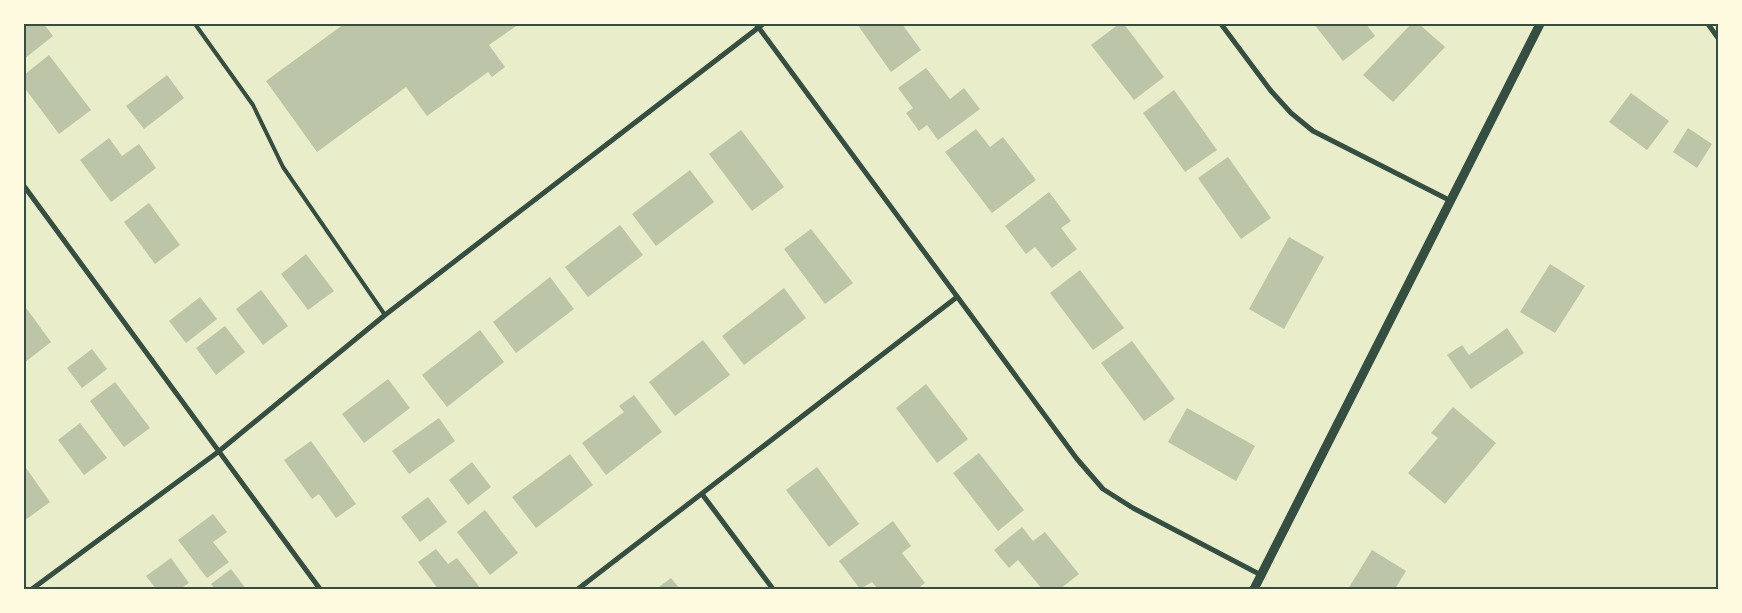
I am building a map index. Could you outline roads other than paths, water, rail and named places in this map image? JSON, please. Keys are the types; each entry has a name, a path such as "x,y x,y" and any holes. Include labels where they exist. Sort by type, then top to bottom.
{"street":[{"path":"1221,24 1271,91 1291,113 1313,131 1451,201"},
{"path":"1254,589 1540,24"},
{"path":"1708,24 1718,38"},
{"path":"32,589 218,452 385,315 759,25 956,297 1077,459 1103,489 1133,508 1261,575"},
{"path":"24,186 320,589"},
{"path":"578,589 956,297"},
{"path":"702,494 773,589"}],"lane":[{"path":"195,24 252,105 284,167 385,315"}]}
